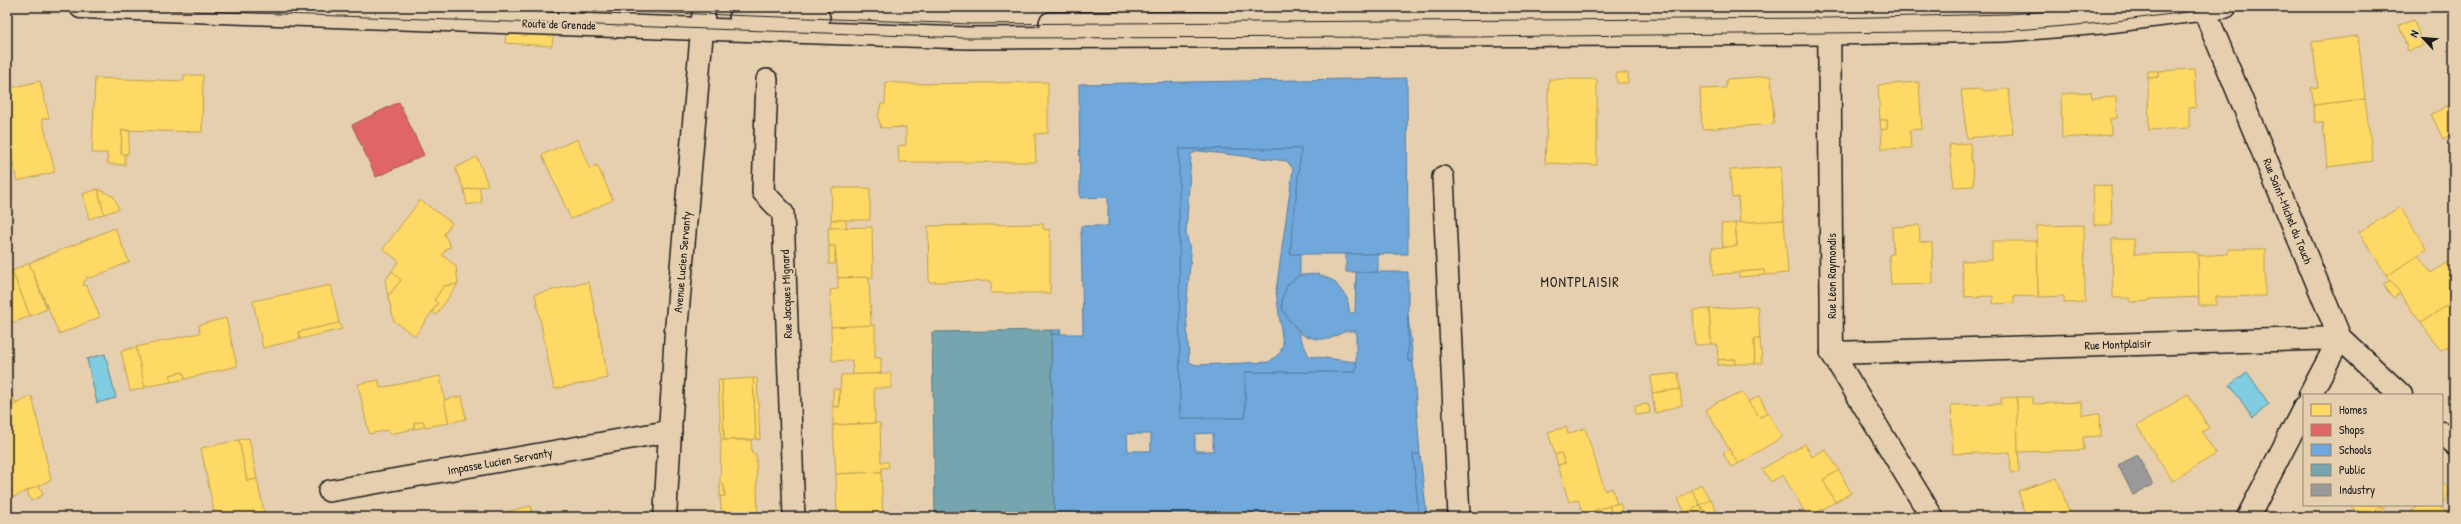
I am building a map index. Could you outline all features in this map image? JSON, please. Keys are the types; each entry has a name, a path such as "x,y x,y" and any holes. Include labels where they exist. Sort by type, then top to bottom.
{"street":[{"name":"Route de Grenade","path":"82,7 703,17"},
{"name":"Route de Grenade","path":"509,7 703,17"},
{"name":"Rue Saint-Michel du Touch","path":"2204,9 2340,338 2400,394"},
{"name":"Avenue Lucien Servanty","path":"665,517 676,331 703,17"},
{"name":"Rue Léon Raymondis","path":"1829,20 1832,353"},
{"name":"Rue Montplaisir","path":"1832,353 2340,338"},
{"path":"2311,394 2340,338"},
{"path":"1832,353 1932,517"},
{"path":"2248,517 2303,410"},
{"path":"2443,434 2454,444"}],"lane":[{"path":"703,17 970,24 1829,20 2008,14 2107,7"},
{"path":"1829,20 2004,31 2101,23 2226,7"},
{"name":"Rue Jacques Mignard","path":"767,80 763,192 783,213 794,517"},
{"path":"1443,177 1459,517"},
{"name":"Impasse Lucien Servanty","path":"329,491 671,430"}],"water":[{"path":"105,354 116,398 97,403 87,359"},
{"path":"2247,372 2269,404 2253,418 2230,385"}],"building: Homes":[{"path":"2414,20 2423,46 2408,51 2399,25"},
{"path":"506,33 553,35 552,46 505,43"},
{"path":"2358,36 2365,99 2314,105 2311,88 2318,87 2312,42"},
{"path":"2194,69 2196,107 2189,108 2189,128 2149,130 2148,78 2158,77 2158,71"},
{"path":"2148,71 2158,71 2158,77 2148,78"},
{"path":"1616,73 1628,73 1628,83 1617,83"},
{"path":"184,75 203,75 202,132 122,130 121,154 125,154 125,165 108,164 107,153 92,153 95,78 184,81"},
{"path":"1771,76 1774,124 1702,129 1700,89 1726,88 1726,81 1728,79"},
{"path":"1549,79 1597,79 1597,165 1545,163"},
{"path":"40,81 49,118 42,119 55,172 17,181 7,137 7,89"},
{"path":"886,82 913,84 1048,82 1048,133 1035,134 1036,162 899,162 898,146 906,145 906,127 881,128 878,117 881,104 885,104"},
{"path":"1919,82 1922,129 1910,130 1911,148 1882,149 1881,130 1887,129 1887,120 1880,120 1878,85"},
{"path":"1983,89 1984,91 2009,89 2013,134 1967,138 1961,90"},
{"path":"2091,92 2092,98 2116,97 2117,118 2110,119 2111,135 2062,138 2061,94"},
{"path":"2365,99 2373,161 2327,167 2323,122 2315,122 2314,105"},
{"path":"2454,103 2454,133 2443,139 2431,114"},
{"path":"1880,120 1887,120 1887,129 1881,130"},
{"path":"122,130 130,131 128,154 121,154"},
{"path":"577,139 590,169 597,165 613,200 571,219 542,155"},
{"path":"1970,143 1974,186 1954,187 1949,145"},
{"path":"477,157 488,185 464,190 455,168"},
{"path":"1781,167 1784,220 1740,223 1738,197 1732,198 1730,170"},
{"path":"2093,185 2111,186 2112,225 2094,225"},
{"path":"479,187 482,202 467,205 464,190"},
{"path":"832,188 870,188 870,220 831,220"},
{"path":"98,189 104,214 89,219 83,194"},
{"path":"98,189 114,197 119,209 104,214"},
{"path":"420,200 452,223 444,234 451,247 447,248 442,255 456,266 458,284 444,286 434,300 438,303 415,336 394,321 388,296 401,280 392,271 399,261 383,249"},
{"path":"2400,207 2427,249 2387,276 2359,232"},
{"path":"831,220 846,220 846,228 830,229"},
{"path":"1784,220 1788,273 1765,275 1764,270 1714,275 1712,248 1737,246 1735,223"},
{"path":"1735,223 1737,246 1723,247 1721,224"},
{"path":"1043,224 1043,229 1050,230 1050,293 991,293 991,281 929,282 928,226"},
{"path":"1919,225 1920,242 1932,243 1933,284 1891,285 1889,255 1893,254 1892,227"},
{"path":"2084,225 2085,302 2064,303 2064,296 2038,297 2037,226"},
{"path":"872,227 873,277 838,278 835,246 829,246 828,228"},
{"path":"115,228 129,262 91,278 87,277 83,285 87,286 100,317 59,334 29,263"},
{"path":"2112,239 2134,239 2135,254 2198,253 2199,297 2149,299 2149,301 2130,302 2129,298 2113,298"},
{"path":"1992,241 2037,241 2038,297 2014,296 2014,303 1993,304 1993,296 1965,297 1961,261 1992,260"},
{"path":"829,246 835,246 835,264 829,264"},
{"path":"2228,249 2265,249 2265,296 2216,297 2216,305 2199,305 2198,256 2228,254"},
{"path":"2418,255 2431,273 2454,259 2454,300 2421,323 2387,276"},
{"path":"29,263 47,309 30,316 12,271"},
{"path":"1764,270 1765,275 1739,277 1739,272"},
{"path":"12,271 30,316 7,325 7,273"},
{"path":"392,271 401,280 388,296 385,281"},
{"path":"869,277 871,326 831,327 830,290 838,289 838,278"},
{"path":"2391,281 2400,293 2393,298 2384,285"},
{"path":"589,282 608,378 554,389 535,294"},
{"path":"458,284 436,315 432,312 438,303 434,300 444,286"},
{"path":"331,285 339,323 298,332 300,339 263,348 253,301"},
{"path":"2454,300 2454,356 2447,347 2441,351 2421,323"},
{"path":"1758,306 1760,339 1754,339 1755,364 1735,364 1735,359 1718,360 1717,344 1711,344 1709,309"},
{"path":"1709,309 1711,344 1695,345 1693,310"},
{"path":"226,318 237,366 185,379 183,372 170,375 171,382 144,387 136,347 200,333 199,325"},
{"path":"339,323 342,329 300,339 298,332"},
{"path":"875,325 875,358 881,358 881,373 853,375 852,360 832,361 831,327"},
{"path":"1754,339 1760,339 1762,363 1755,364"},
{"path":"136,347 145,388 130,391 121,351"},
{"path":"1735,359 1735,364 1718,365 1718,360"},
{"path":"183,372 185,379 171,382 170,375"},
{"path":"891,373 891,388 874,388 875,423 833,425 833,406 839,407 841,375"},
{"path":"1678,373 1680,389 1652,393 1651,376"},
{"path":"440,376 449,423 425,427 423,421 414,423 414,429 389,434 388,430 369,434 358,384 379,380 380,388"},
{"path":"753,378 757,378 760,440 756,439"},
{"path":"753,378 756,439 724,440 722,380"},
{"path":"718,380 722,380 724,440 721,440"},
{"path":"833,389 839,389 839,407 833,406"},
{"path":"1680,389 1682,405 1655,413 1652,393"},
{"path":"1743,393 1760,417 1768,413 1782,437 1738,464 1706,410 1719,401"},
{"path":"12,394 16,404 7,408 7,396"},
{"path":"2188,394 2209,428 2202,432 2216,454 2172,481 2137,426"},
{"path":"32,396 51,480 7,500 7,408"},
{"path":"462,396 466,419 449,423 444,400"},
{"path":"1759,396 1768,413 1760,417 1748,402"},
{"path":"2017,397 2019,472 2011,473 2010,452 1953,454 1951,405 2001,404 2001,398"},
{"path":"2017,397 2033,397 2033,404 2082,402 2082,415 2100,414 2101,436 2083,437 2084,450 2018,452"},
{"path":"1648,404 1650,413 1636,415 1635,406"},
{"path":"423,421 425,427 414,429 414,423"},
{"path":"880,423 881,462 888,462 889,467 882,468 881,472 836,474 833,425"},
{"path":"1566,427 1568,434 1585,428 1605,491 1612,488 1617,504 1583,514 1578,500 1569,502 1558,465 1565,463 1561,453 1555,455 1548,432"},
{"path":"249,438 257,479 247,481 239,440"},
{"path":"239,440 247,481 257,479 264,512 239,517 215,517 201,448"},
{"path":"721,440 751,440 752,454 756,454 758,517 722,517 720,496 725,496 724,485 720,485"},
{"path":"1805,444 1812,457 1825,449 1839,470 1823,480 1835,502 1810,517 1808,517 1783,475 1771,482 1762,469"},
{"path":"1729,449 1738,464 1731,467 1723,453"},
{"path":"1561,453 1565,463 1558,465 1555,455"},
{"path":"1839,470 1851,493 1835,502 1823,480"},
{"path":"881,472 883,517 837,517 836,474"},
{"path":"2057,478 2071,517 2027,517 2018,491"},
{"path":"1701,484 1710,500 1700,505 1692,490"},
{"path":"2443,484 2449,489 2447,493 2449,494 2443,503"},
{"path":"39,485 43,495 31,501 27,491"},
{"path":"720,485 724,485 725,496 720,496"},
{"path":"1692,490 1700,505 1686,513 1678,499"},
{"path":"1711,499 1717,512 1707,517 1700,505"},
{"path":"1620,503 1625,517 1613,517 1609,506"},
{"path":"1700,505 1706,515 1688,517 1686,513"},
{"path":"531,506 532,512 511,516 510,511"},
{"path":"1609,506 1613,517 1584,517 1583,514"},
{"path":"2351,506 2379,506 2371,517 2366,517"},
{"path":"2379,506 2383,509 2377,517 2371,517"},
{"path":"2416,506 2440,506 2454,517 2408,517"},
{"path":"510,511 511,516 532,512 533,517 497,517 496,514"},
{"path":"2316,512 2326,517 2313,517"},
{"path":"496,514 497,517 479,517"}],"building: Shops":[{"path":"399,102 424,155 376,177 352,125"}],"building: Schools":[{"path":"1407,78 1408,254 1290,254 1301,149 1179,149 1180,418 1245,418 1245,372 1356,372 1356,331 1346,331 1329,339 1316,339 1303,335 1287,318 1282,308 1282,298 1288,284 1301,275 1318,274 1334,281 1347,298 1350,313 1355,313 1356,272 1408,272 1408,361 1413,361 1420,454 1413,454 1419,517 1054,517 1051,334 1083,334 1081,226 1108,226 1108,197 1080,198 1079,84","holes":["1213,433 1213,451 1195,451 1195,434","1127,434 1151,434 1151,451 1128,451"]},
{"path":"1179,149 1301,149 1290,254 1300,254 1300,275 1288,284 1282,298 1282,308 1287,318 1300,333 1300,337 1309,356 1356,362 1356,372 1245,372 1245,418 1180,418","holes":["1199,151 1287,161 1293,169 1276,291 1283,345 1280,353 1269,362 1196,365 1189,362 1186,309 1191,254 1186,233 1191,154"]},
{"path":"1346,254 1378,254 1378,272 1346,272"},
{"path":"1408,315 1413,361 1408,361"},
{"path":"1051,330 1061,330 1060,334 1051,334"},
{"path":"1413,454 1420,454 1427,517 1419,517"}],"building: Public":[{"path":"1051,330 1054,517 935,517 932,332"}],"building: Industry":[{"path":"2138,455 2153,485 2133,495 2118,465"}],"tram line":[{"path":"81,7 968,38 1472,37 2004,31 2101,23 2226,7"},
{"path":"509,7 970,24 1828,18 2008,14 2107,7"}],"district":[{"name":"MONTPLAISIR","path":"1580,281"}]}
